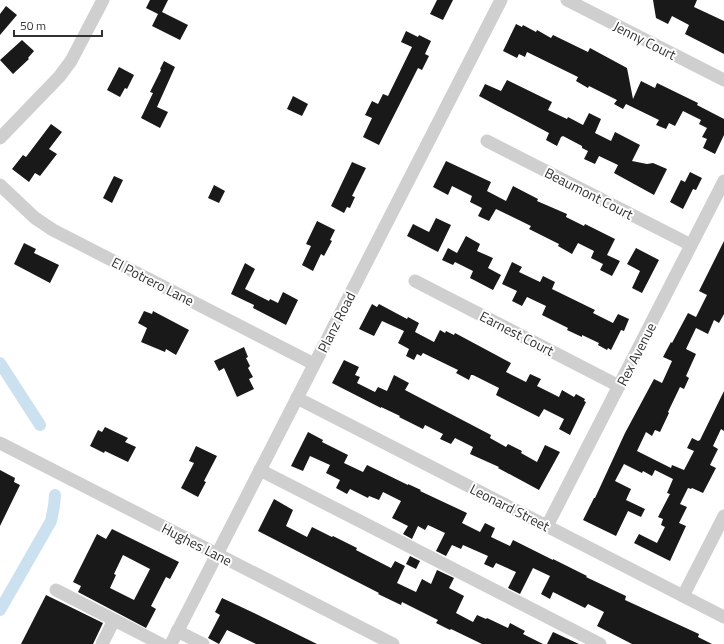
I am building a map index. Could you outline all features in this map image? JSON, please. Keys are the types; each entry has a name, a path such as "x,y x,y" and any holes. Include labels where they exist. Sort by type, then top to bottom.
{"street":[{"path":"0,138 59,77 71,61 102,0"},
{"name":"Planz Road","path":"171,644 501,0"},
{"name":"Jenny Court","path":"567,0 724,80"},
{"name":"Beaumont Court","path":"487,141 691,245"},
{"name":"Rex Avenue","path":"547,526 724,181"},
{"name":"El Potrero Lane","path":"0,185 35,218 53,230 314,364"},
{"name":"Earnest Court","path":"415,281 619,386"},
{"name":"Leonard Street","path":"297,398 724,617"},
{"name":"Hughes Lane","path":"0,444 393,644"},
{"path":"260,470 600,644"},
{"path":"683,596 724,516"},
{"path":"56,590 161,644"},
{"path":"102,644 114,620"},
{"path":"177,631 203,644"}],"building":[{"path":"150,0 168,0 162,12 188,25 180,40 152,26 158,14 146,8"},
{"path":"437,0 453,0 443,20 430,14"},
{"path":"653,0 697,0 694,7 724,21 724,54 685,34 689,25 672,16 668,24 656,18"},
{"path":"6,6 17,15 0,35 0,14"},
{"path":"516,24 522,27 523,25 536,32 537,30 551,38 553,35 588,52 590,48 627,68 633,99 641,81 655,88 657,83 698,103 697,105 724,119 724,135 715,154 703,148 707,139 702,137 707,128 699,124 701,120 683,111 675,126 669,123 666,129 656,125 659,120 626,104 623,109 614,104 617,100 589,86 588,88 576,81 578,77 527,52 525,57 519,54 517,58 503,51"},
{"path":"406,31 431,41 425,54 429,56 422,70 418,68 379,145 363,137 372,118 365,115 372,101 378,104 383,94 388,96 412,47 401,42"},
{"path":"22,40 34,51 28,58 29,59 13,74 0,60"},
{"path":"164,61 175,67 157,107 168,112 160,128 141,118 153,93 150,92"},
{"path":"119,67 134,75 127,89 125,88 120,97 107,90"},
{"path":"507,80 552,102 548,110 567,119 568,117 583,125 589,113 601,119 595,133 611,141 615,132 640,145 632,161 647,164 653,163 667,169 654,195 614,173 618,165 599,156 595,164 584,159 588,151 582,148 582,146 563,136 561,137 557,146 546,140 549,133 479,96 485,84 501,91"},
{"path":"293,96 308,104 302,116 287,109"},
{"path":"51,124 62,132 49,149 57,154 40,176 35,173 29,182 12,169 23,155 26,157"},
{"path":"446,161 491,182 487,191 506,201 513,186 538,199 537,201 567,214 566,217 584,226 585,224 615,239 607,255 620,261 612,276 600,270 603,264 591,258 594,251 578,243 572,254 558,246 559,244 529,229 531,226 496,209 489,221 478,216 482,208 470,202 472,196 452,186 448,195 433,187"},
{"path":"352,162 366,168 352,196 355,197 350,208 347,207 344,213 331,206"},
{"path":"690,172 702,178 696,190 693,189 683,209 670,202 681,180 685,182"},
{"path":"114,176 123,180 112,203 103,198"},
{"path":"214,185 225,191 219,203 208,198"},
{"path":"436,218 451,225 438,252 407,236 413,224 429,232"},
{"path":"317,221 335,230 330,240 332,241 324,256 321,254 313,271 302,265 311,246 306,244"},
{"path":"466,236 480,244 477,251 493,258 488,268 501,275 493,290 470,278 473,271 455,262 453,265 442,260 448,248 457,253"},
{"path":"724,241 724,314 719,323 714,320 708,334 696,328 686,349 696,354 686,376 689,378 684,389 680,387 660,432 655,430 652,436 646,432 637,451 671,468 672,465 684,470 694,451 687,448 692,438 698,441 700,440 724,391 724,431 721,429 713,446 718,449 710,465 716,468 703,493 692,488 688,488 680,504 687,507 679,523 686,526 670,561 634,543 639,534 657,543 665,527 661,525 663,519 658,517 670,494 667,493 673,479 655,470 652,476 624,464 615,481 631,489 626,500 645,509 641,517 628,511 616,536 583,520 595,498 625,433 654,379 662,383 672,361 663,357 671,342 672,343 688,313 696,317 707,295 699,291"},
{"path":"24,243 36,249 34,253 59,265 50,283 14,264"},
{"path":"636,248 659,260 642,293 632,288 640,271 627,264"},
{"path":"512,262 522,267 519,272 540,282 543,276 555,282 552,289 595,310 593,313 613,323 618,314 629,319 624,331 621,330 611,350 608,348 607,350 598,345 599,343 582,335 582,337 567,330 568,328 542,315 546,306 527,297 522,306 512,301 517,291 502,284"},
{"path":"245,263 255,269 245,289 269,301 270,299 278,303 283,292 298,300 286,325 253,308 254,305 231,294"},
{"path":"372,304 377,307 379,304 407,319 408,317 419,323 415,332 434,342 440,330 454,335 455,333 511,363 506,372 526,382 530,374 541,379 537,386 559,397 562,390 574,397 576,394 585,399 584,401 586,402 570,435 559,429 564,419 544,409 539,417 496,395 499,388 473,375 471,375 469,380 456,373 458,370 423,353 421,356 417,354 414,360 406,356 409,349 398,343 404,331 382,321 374,336 359,329"},
{"path":"144,311 152,314 153,311 189,330 176,355 166,349 165,352 141,342 147,328 138,323"},
{"path":"244,347 248,357 246,358 250,366 248,368 253,377 249,379 254,389 237,397 224,368 219,371 214,361"},
{"path":"344,360 359,367 355,375 360,377 357,383 375,392 378,387 387,391 394,375 409,383 405,390 491,435 490,438 506,447 508,444 522,451 521,453 537,462 545,445 560,452 539,490 498,468 499,467 470,454 473,447 455,438 451,444 440,439 443,434 425,425 423,429 399,417 400,416 332,383"},
{"path":"105,427 128,438 125,442 136,447 128,462 105,451 104,453 90,446 98,430 102,432"},
{"path":"308,432 323,440 322,442 348,455 344,463 363,472 367,465 421,490 420,491 467,513 462,523 480,532 485,523 495,528 491,537 510,546 513,540 553,559 626,596 625,600 699,634 698,637 712,644 632,644 597,626 604,612 588,604 585,608 553,592 550,599 541,594 550,576 533,568 520,594 508,588 516,572 496,563 493,568 484,564 488,556 463,545 461,549 452,545 446,556 436,551 445,533 428,525 425,530 418,526 412,539 403,534 408,526 392,518 401,501 383,492 379,500 369,496 368,498 350,489 347,494 336,488 340,480 326,473 330,465 310,456 303,471 291,466"},
{"path":"196,446 217,456 204,481 206,482 198,497 181,488 194,463 189,461"},
{"path":"0,470 15,478 14,482 20,485 0,526"},
{"path":"274,499 293,510 286,526 307,537 312,527 357,548 356,550 391,568 395,561 405,566 397,583 416,592 422,579 431,584 437,570 454,578 449,588 464,596 456,613 473,622 477,615 508,628 510,623 525,631 523,634 543,644 482,644 436,623 438,620 402,602 401,605 378,594 379,593 258,531"},
{"path":"112,529 179,562 170,579 166,577 151,606 156,609 146,628 78,592 81,586 73,582 97,534 106,539","holes":["123,555 150,569 134,600 110,588 116,575 114,574"]},
{"path":"410,556 420,561 416,569 406,564"},
{"path":"46,595 103,623 93,644 21,644"},
{"path":"222,598 317,644 256,644 227,630 219,644 208,638 220,615 215,612"},
{"path":"553,632 579,644 547,644"}],"waterway":[{"path":"0,363 40,425"},
{"path":"0,610 51,521 55,495"}]}
